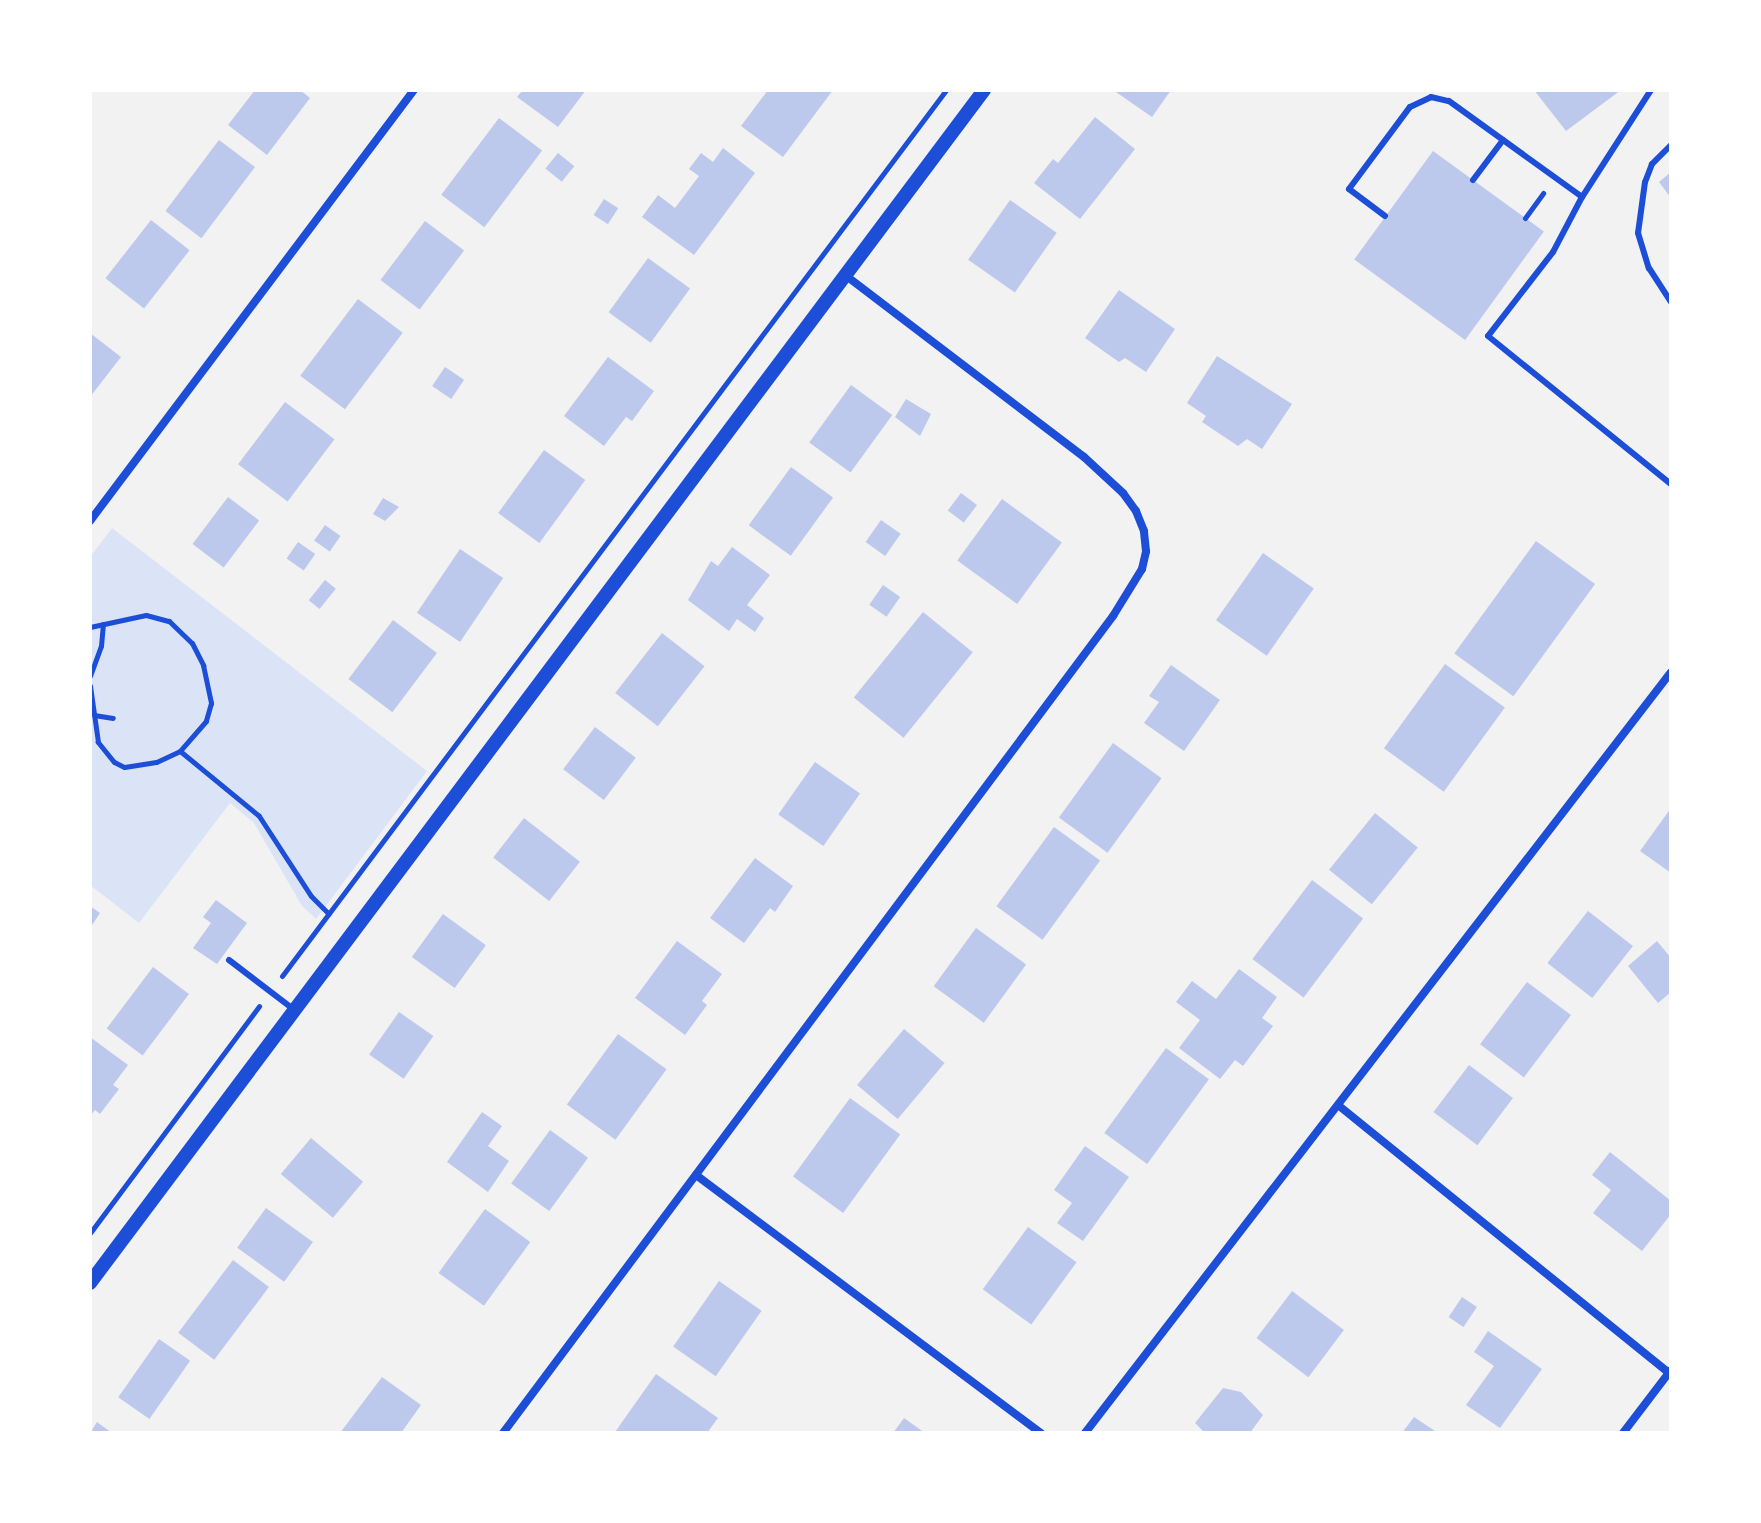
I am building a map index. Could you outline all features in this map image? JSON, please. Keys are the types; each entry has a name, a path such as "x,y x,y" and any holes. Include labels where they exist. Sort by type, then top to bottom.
{"street":[{"path":"90,521 414,90"},
{"path":"90,1283 984,90"},
{"path":"503,1433 1113,616 1142,569 1146,551 1136,511 1107,478 846,276"},
{"path":"1085,1433 1671,672"},
{"path":"1338,1105 1670,1373 1623,1433"},
{"path":"696,1175 1041,1433"}],"lane":[{"path":"1651,90 1582,197 1553,252 1488,336 1671,484"},
{"path":"1385,216 1349,189 1410,107 1441,94 1582,197"},
{"path":"1473,180 1503,140"},
{"path":"1671,145 1652,164 1645,182 1638,233 1649,268 1671,302"},
{"path":"229,960 295,1010"}],"path":[{"path":"280,979 946,90"},
{"path":"1525,218 1554,177"},
{"path":"90,627 146,615 159,617 178,628 192,643 203,665 211,703 206,721 180,751 137,767 124,767 101,747 90,686"},
{"path":"90,676 101,646 103,624"},
{"path":"94,715 113,718"},
{"path":"94,750 101,747"},
{"path":"180,751 259,816 311,896 329,914"},
{"path":"137,767 137,777"},
{"path":"90,1233 260,1006"}],"shaded area":[{"path":"112,528 427,771 316,919 302,906 254,823 230,803 139,923 90,885 90,557"}],"building":[{"path":"255,90 300,90 310,98 267,155 228,125"},
{"path":"523,90 586,90 558,127 517,97"},
{"path":"768,90 833,90 783,157 741,126"},
{"path":"1113,90 1171,90 1152,117"},
{"path":"1534,90 1621,90 1566,131"},
{"path":"1095,117 1135,149 1080,219 1034,183 1053,159 1058,163"},
{"path":"499,118 542,150 484,227 441,195"},
{"path":"219,140 255,167 201,238 165,211"},
{"path":"723,148 755,173 694,255 642,217 658,195 675,208 699,176 689,169 701,153 713,162"},
{"path":"1433,151 1544,232 1465,340 1354,259"},
{"path":"558,153 574,166 562,182 545,169"},
{"path":"1671,172 1671,198 1659,182"},
{"path":"604,199 618,208 608,224 594,215"},
{"path":"1010,200 1057,233 1015,292 968,260"},
{"path":"151,220 190,250 144,308 105,278"},
{"path":"425,221 464,250 420,310 380,280"},
{"path":"648,258 690,289 651,343 609,312"},
{"path":"1119,290 1175,329 1146,372 1125,358 1119,362 1085,338"},
{"path":"358,299 403,333 345,409 300,376"},
{"path":"90,333 121,357 90,397"},
{"path":"1217,356 1292,404 1262,449 1247,439 1238,446 1202,422 1206,416 1187,403"},
{"path":"608,357 654,391 632,421 626,417 604,446 564,416"},
{"path":"445,367 464,380 451,399 432,386"},
{"path":"851,385 892,415 851,472 809,442"},
{"path":"906,399 931,414 920,436 895,417"},
{"path":"285,402 335,439 288,502 238,464"},
{"path":"544,450 585,480 539,543 498,513"},
{"path":"791,467 833,498 791,556 749,525"},
{"path":"961,493 977,505 964,523 948,511"},
{"path":"228,497 259,520 224,568 192,544"},
{"path":"383,498 399,507 385,521 373,514"},
{"path":"1002,499 1062,542 1017,604 957,560"},
{"path":"881,520 901,534 885,556 866,542"},
{"path":"325,525 341,536 330,551 314,541"},
{"path":"1536,541 1595,584 1513,696 1454,653"},
{"path":"298,542 315,554 304,570 287,558"},
{"path":"732,547 770,575 747,605 764,618 755,632 737,619 729,631 688,600 711,561 718,566"},
{"path":"460,549 503,578 460,642 417,613"},
{"path":"1263,553 1314,589 1267,656 1216,620"},
{"path":"325,580 336,589 320,609 309,600"},
{"path":"883,585 900,597 886,617 869,605"},
{"path":"923,612 973,652 904,738 854,697"},
{"path":"393,620 437,653 392,712 348,679"},
{"path":"662,633 705,666 658,726 615,693"},
{"path":"1445,664 1505,707 1444,792 1384,748"},
{"path":"1171,665 1220,700 1184,751 1144,723 1159,702 1149,696"},
{"path":"595,727 636,758 604,800 563,769"},
{"path":"1113,743 1162,778 1107,853 1059,817"},
{"path":"815,762 860,794 823,846 778,814"},
{"path":"1671,808 1671,873 1640,851"},
{"path":"1375,813 1418,848 1372,904 1329,870"},
{"path":"524,818 580,862 549,901 493,857"},
{"path":"1054,827 1100,861 1043,940 996,906"},
{"path":"755,858 793,886 775,912 770,908 744,943 710,918"},
{"path":"1312,880 1363,919 1304,998 1252,959"},
{"path":"216,900 247,923 217,964 193,948 211,923 203,917"},
{"path":"90,906 100,913 90,928"},
{"path":"1588,911 1633,946 1592,998 1547,963"},
{"path":"443,914 486,945 455,988 412,957"},
{"path":"976,928 1026,964 984,1023 934,986"},
{"path":"677,941 722,974 702,1001 707,1005 685,1035 635,998"},
{"path":"1657,941 1671,958 1671,992 1658,1003 1628,966"},
{"path":"153,967 189,994 143,1056 107,1028"},
{"path":"1239,969 1277,997 1262,1018 1273,1026 1243,1066 1235,1060 1220,1079 1179,1048 1200,1020 1176,1002 1192,981 1216,999"},
{"path":"1527,982 1571,1015 1524,1077 1480,1044"},
{"path":"399,1012 433,1036 404,1079 369,1055"},
{"path":"904,1029 945,1063 898,1119 857,1085"},
{"path":"618,1034 667,1069 615,1140 567,1104"},
{"path":"90,1037 128,1065 113,1085 119,1089 100,1114 95,1110 90,1116"},
{"path":"1166,1048 1209,1079 1147,1164 1104,1133"},
{"path":"1469,1065 1513,1098 1477,1145 1433,1112"},
{"path":"850,1098 900,1134 843,1213 793,1176"},
{"path":"482,1112 502,1126 488,1146 509,1161 488,1192 447,1162"},
{"path":"550,1130 588,1158 549,1211 511,1183"},
{"path":"311,1138 363,1182 333,1218 281,1174"},
{"path":"1085,1146 1129,1177 1083,1241 1057,1223 1072,1203 1054,1190"},
{"path":"1610,1152 1671,1201 1671,1214 1642,1251 1593,1213 1611,1190 1592,1175"},
{"path":"266,1208 313,1242 284,1282 237,1248"},
{"path":"485,1209 530,1242 484,1306 439,1273"},
{"path":"1028,1227 1077,1262 1031,1325 983,1289"},
{"path":"233,1260 269,1287 214,1360 178,1333"},
{"path":"719,1281 762,1311 716,1376 673,1347"},
{"path":"1292,1291 1344,1330 1308,1377 1256,1338"},
{"path":"1462,1297 1477,1307 1464,1327 1449,1317"},
{"path":"1488,1331 1542,1369 1500,1428 1466,1405 1494,1366 1474,1352"},
{"path":"159,1339 190,1361 149,1419 118,1397"},
{"path":"656,1374 718,1418 707,1433 615,1432"},
{"path":"382,1377 421,1405 401,1433 340,1433"},
{"path":"1223,1388 1241,1392 1263,1415 1250,1433 1205,1433 1195,1423"},
{"path":"1414,1417 1438,1433 1402,1433"},
{"path":"904,1418 925,1433 893,1433"},
{"path":"97,1422 112,1433 90,1433"}]}
